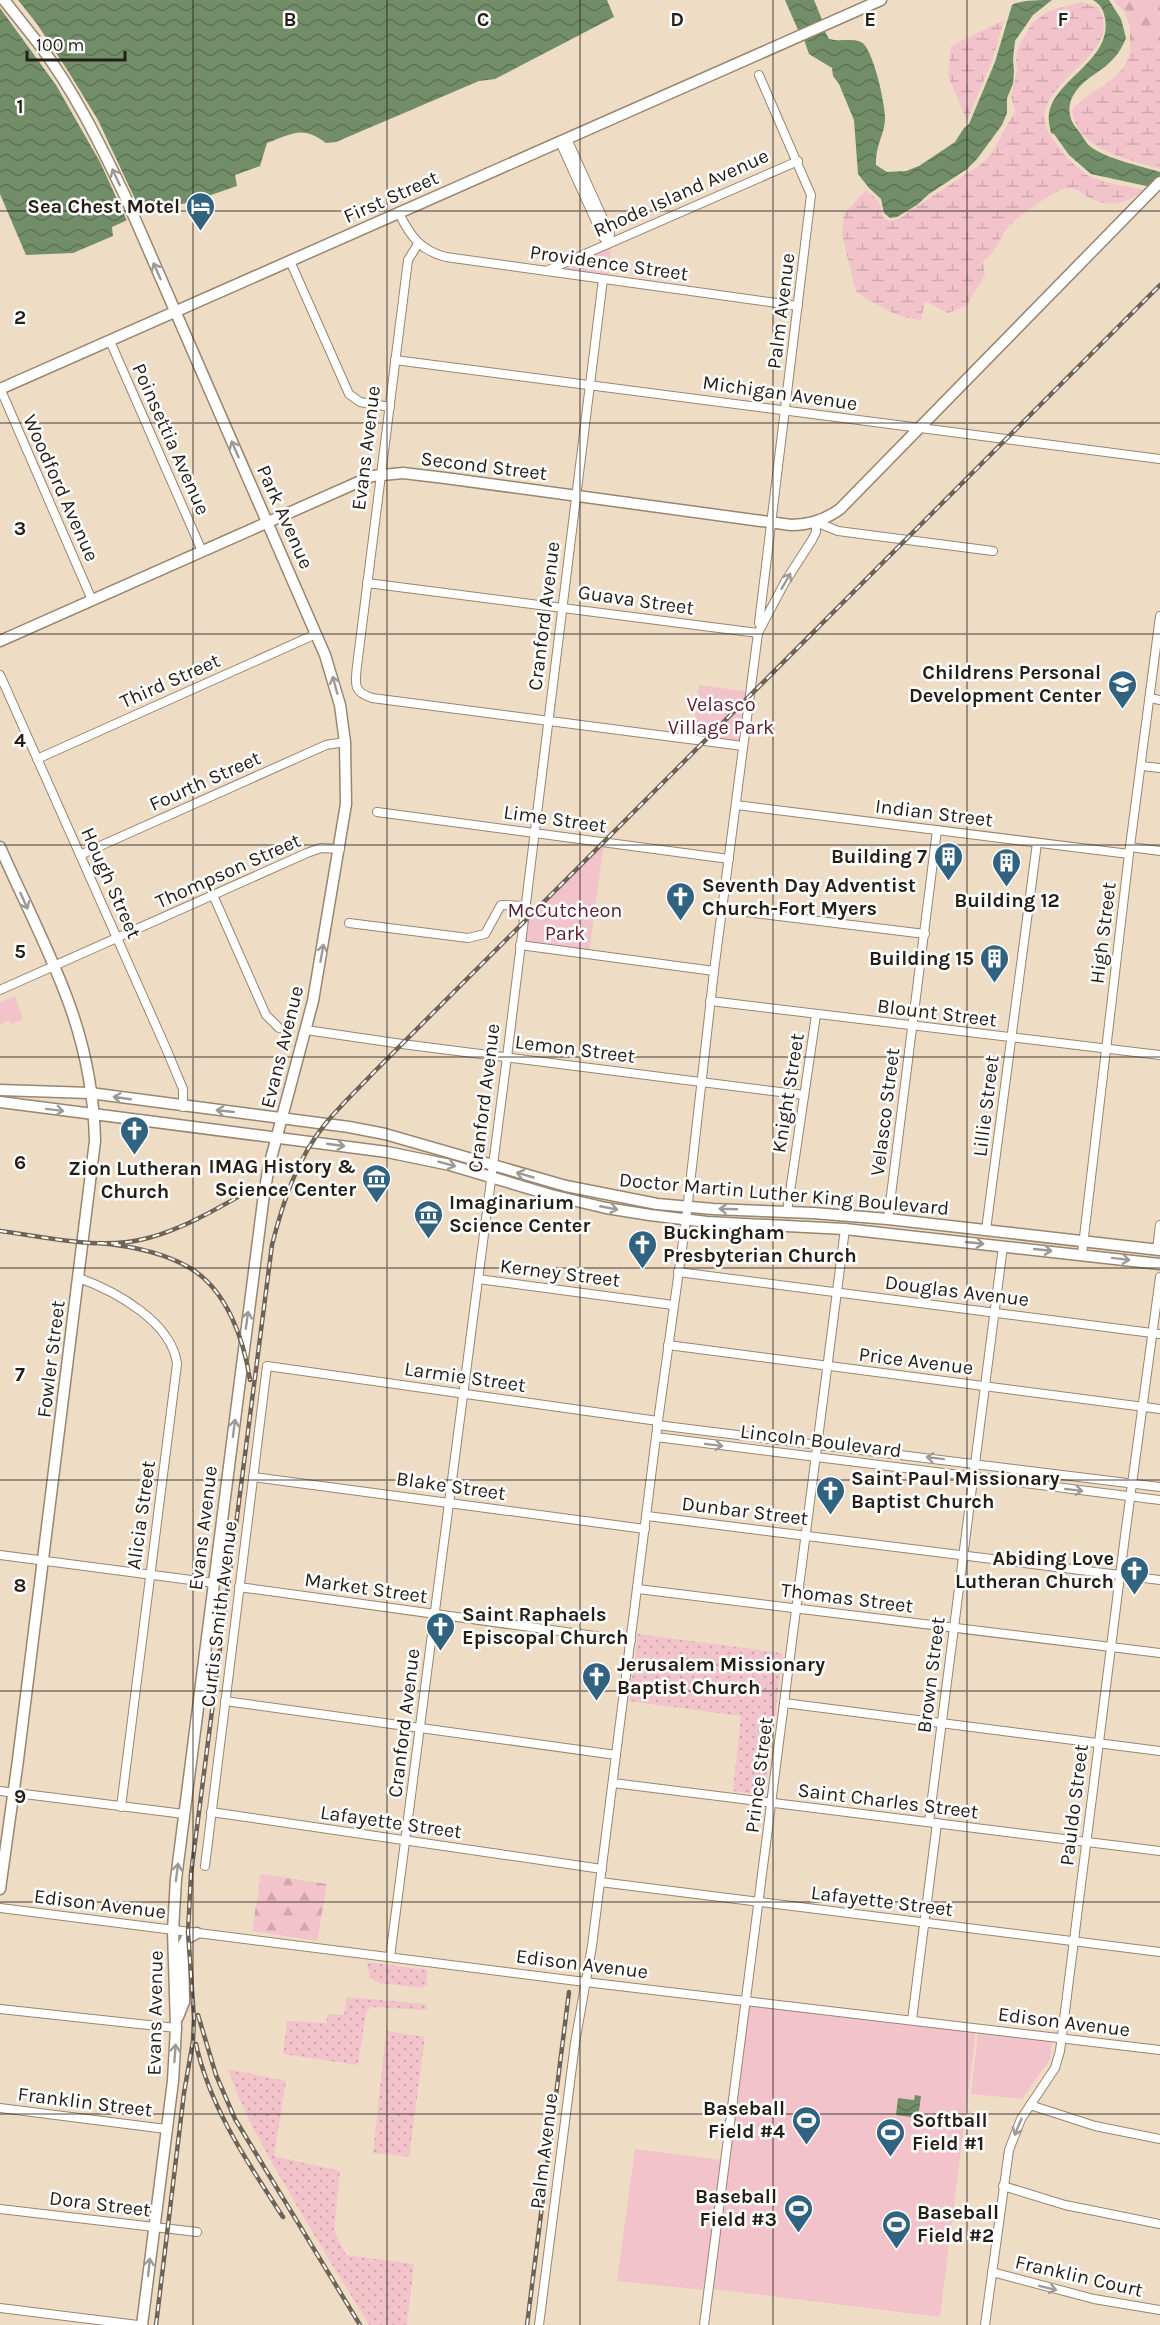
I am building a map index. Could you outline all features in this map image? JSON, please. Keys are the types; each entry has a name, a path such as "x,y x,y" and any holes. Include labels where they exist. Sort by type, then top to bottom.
{"main road":[{"name":"Park Avenue","path":"3,0 39,44 85,117 120,186 316,634 334,680 345,742"},
{"name":"First Street","path":"0,389 881,0"},
{"path":"816,522 832,516 840,509 1160,182"},
{"name":"Second Street","path":"0,641 267,522 381,474 416,475 791,525 816,522"},
{"name":"Evans Avenue","path":"140,2325 173,2081 176,2026 173,1930 176,1879 264,1194 306,1030 340,849 346,804 345,742"},
{"name":"Fowler Street","path":"0,847 53,966 75,1022 94,1114 95,1141 0,1889"},
{"name":"Doctor Martin Luther King Boulevard","path":"0,1091 90,1093 349,1127 385,1134 566,1186 613,1197 687,1206 888,1219 1158,1249"},
{"name":"Doctor Martin Luther King Boulevard","path":"0,1102 278,1137 426,1159 551,1196 606,1208 686,1220 849,1229 1160,1264"},
{"path":"849,1229 866,1225 882,1225 888,1219"},
{"path":"901,1234 910,1228 941,1230 948,1227"},
{"path":"176,2026 184,2002 183,1945 186,1939 197,1933"}],"street":[{"name":"Palm Avenue","path":"539,2325 569,2085 602,1869 657,1423 686,1220 710,1001 812,195 759,75"},
{"path":"563,140 610,234 608,243"},
{"name":"Rhode Island Avenue","path":"545,271 798,161"},
{"path":"399,213 410,235 418,244"},
{"name":"Providence Street","path":"418,244 434,254 446,257 798,306"},
{"name":"Evans Avenue","path":"418,244 408,260 355,679 357,689 361,695 372,698 548,720"},
{"path":"290,261 349,394 360,402 390,407"},
{"name":"Cranford Avenue","path":"390,1957 507,1058 603,279"},
{"name":"Poinsettia Avenue","path":"110,341 202,551"},
{"name":"Michigan Avenue","path":"396,360 1160,459"},
{"name":"Woodford Avenue","path":"0,389 92,600"},
{"path":"758,633 785,582 812,540 816,532 816,522"},
{"name":"Second Street","path":"816,522 838,531 993,551"},
{"name":"Guava Street","path":"367,583 758,633"},
{"name":"High Street","path":"1082,1254 1129,850 1160,620"},
{"name":"Third Street","path":"37,759 316,634"},
{"name":"Hough Street","path":"0,675 183,1089 183,1107"},
{"path":"1149,698 1160,700"},
{"path":"548,720 743,746"},
{"name":"Fourth Street","path":"80,855 326,745 345,742"},
{"path":"1142,766 1160,768"},
{"name":"Indian Street","path":"736,805 1037,843 1160,851"},
{"name":"Lime Street","path":"377,812 729,859"},
{"name":"Velasco Street","path":"888,1219 937,831"},
{"name":"Lillie Street","path":"986,1230 1037,843"},
{"name":"Thompson Street","path":"0,990 307,853 321,848 340,849"},
{"path":"213,895 266,1015 279,1028"},
{"path":"349,923 468,938 485,934 501,905 525,906"},
{"path":"722,909 925,934"},
{"path":"520,945 714,971"},
{"name":"Blount Street","path":"710,1001 1160,1055"},
{"name":"Knight Street","path":"787,1212 816,1015"},
{"name":"Lemon Street","path":"306,1030 804,1095"},
{"path":"1158,1249 1160,1225"},
{"name":"Prince Street","path":"704,2325 827,1367 837,1292 849,1229"},
{"name":"Brown Street","path":"912,2020 925,1923 942,1723 1003,1246"},
{"name":"Douglas Avenue","path":"678,1272 1156,1333"},
{"name":"Pauldo Street","path":"985,2325 1003,2186 1012,2140 1021,2119 1055,2068 1060,2051 1120,1574 1143,1407 1156,1333 1160,1277"},
{"name":"Alicia Street","path":"79,1278 125,1301 146,1316 165,1333 176,1354 176,1375 121,1807"},
{"name":"Kerney Street","path":"478,1279 673,1305"},
{"name":"Price Avenue","path":"668,1346 1160,1409"},
{"name":"Larmie Street","path":"267,1366 657,1423"},
{"name":"Curtis Smith Avenue","path":"205,1866 267,1366"},
{"name":"Lincoln Boulevard","path":"657,1423 1160,1487"},
{"name":"Lincoln Boulevard","path":"656,1437 1160,1500"},
{"name":"Blake Street","path":"253,1477 645,1529"},
{"name":"Dunbar Street","path":"647,1516 1160,1580"},
{"path":"0,1555 214,1583"},
{"name":"Market Street","path":"239,1587 631,1641"},
{"name":"Thomas Street","path":"638,1588 1160,1653"},
{"path":"225,1701 616,1755"},
{"path":"784,1703 1160,1751"},
{"name":"Saint Charles Street","path":"613,1783 1160,1851"},
{"path":"0,1791 184,1814"},
{"name":"Lafayette Street","path":"211,1812 602,1869"},
{"name":"Lafayette Street","path":"600,1882 1160,1953"},
{"name":"Edison Avenue","path":"0,1908 585,1982 1160,2050"},
{"path":"0,2009 176,2026"},
{"path":"1030,2105 1095,2126 1160,2139"},
{"name":"Franklin Street","path":"0,2108 166,2129"},
{"path":"1003,2186 1065,2205 1160,2224"},
{"name":"Dora Street","path":"0,2209 197,2232"},
{"name":"Franklin Court","path":"992,2272 1094,2300 1160,2310"},
{"path":"0,2308 140,2325"}],"green space":[{"path":"1113,0 1160,0 1160,47 1152,46 1130,51 1130,26 1124,11"},
{"path":"1081,2 1098,7 1104,24 1101,38 1093,52 1056,90 1048,104 1046,127 1064,154 1087,175 1143,190 1124,202 1110,204 1095,201 1070,188 1051,195 1007,228 994,250 983,261 985,275 966,306 948,313 925,301 921,320 912,319 887,310 856,292 842,234 844,214 866,190 880,204 884,218 898,219 983,163 993,151 1015,111 1011,96 1017,71 1018,48 1032,23 1049,11"},
{"path":"1004,20 992,61 967,121 948,76 951,46"},
{"path":"1152,46 1160,47 1160,169 1106,151 1093,144 1076,124 1072,110 1122,70 1130,51"},
{"path":"612,241 608,280 545,271"},
{"name":"Velasco Village Park","path":"699,685 750,692 743,746 692,740"},
{"name":"McCutcheon Park","path":"604,842 589,954 520,945 523,923"},
{"path":"15,996 23,1019 11,1024 9,1020 0,1025 0,1002"},
{"path":"638,1634 783,1653 765,1795 733,1791 741,1716 629,1701"},
{"path":"261,1874 327,1884 317,1941 252,1931"},
{"path":"367,1962 427,1970 427,1985 422,1988 380,1983 370,1978"},
{"path":"347,1997 425,2004 428,2010 371,2007 366,2012 358,2065 283,2054 287,2021 326,2023 328,2014 344,2015"},
{"path":"748,2003 976,2031 940,2317 713,2289"},
{"path":"386,2031 425,2037 409,2157 373,2153"},
{"path":"978,2032 1052,2041 1050,2059 1022,2099 971,2094"},
{"path":"228,2069 286,2081 274,2156 340,2171 334,2230 346,2255 414,2264 407,2325 369,2325 267,2153 245,2112"},
{"path":"635,2149 721,2160 704,2290 617,2281"}],"water":[{"path":"0,0 607,0 614,17 495,79 479,81 336,142 326,143 310,134 297,133 267,143 260,166 235,175 237,186 188,203 156,207 112,227 113,236 73,253 26,255 0,194"},
{"path":"785,0 814,0 823,22 822,26 829,39 857,41 866,46 878,78 885,113 876,165 887,172 906,171 919,166 955,142 969,124 995,62 1012,5 1025,1 1052,0 1033,15 1015,41 1013,84 1007,98 1007,113 1002,125 977,159 967,169 929,194 917,205 897,217 890,218 884,213 881,199 858,174 854,120 839,84 833,76 832,68 809,54"},
{"path":"1093,0 1109,0 1121,19 1126,38 1114,58 1076,91 1070,105 1071,120 1091,147 1115,159 1160,172 1160,189 1091,174 1069,155 1051,133 1049,116 1051,106 1057,95 1094,55 1105,32 1103,12"},
{"path":"915,2095 921,2096 918,2118 896,2115 898,2098 914,2100"}],"pier":[{"path":"0,0 18,0 37,24 98,120 143,216 128,223 100,162 56,85 0,8"}],"railway":[{"path":"156,2325 184,2093 193,2041 194,2018 188,1932 191,1874 272,1245 286,1197 299,1166 326,1123 374,1072 1160,285"},
{"path":"0,1231 74,1242 130,1242 173,1230 245,1193"},
{"path":"100,1243 158,1254 180,1262 203,1277 214,1289 232,1317 250,1380"},
{"path":"527,2325 569,1992"},
{"path":"198,2015 216,2075 235,2119 360,2325"},
{"path":"196,2044 202,2068 220,2113 283,2217"}],"place":[{"name":"Sea Chest Motel","path":"201,232"},
{"name":"Childrens Personal Development Center","path":"1122,710"},
{"name":"Building 7","path":"948,882"},
{"name":"Building 12","path":"1007,888"},
{"name":"Seventh Day Adventist Church-Fort Myers","path":"681,922"},
{"name":"Building 15","path":"995,984"},
{"name":"Zion Lutheran Church","path":"135,1156"},
{"name":"IMAG History & Science Center","path":"377,1204"},
{"name":"Imaginarium Science Center","path":"428,1240"},
{"name":"Buckingham Presbyterian Church","path":"642,1270"},
{"name":"Saint Paul Missionary Baptist Church","path":"830,1516"},
{"name":"Abiding Love Lutheran Church","path":"1135,1596"},
{"name":"Saint Raphaels Episcopal Church","path":"441,1652"},
{"name":"Jerusalem Missionary Baptist Church","path":"596,1702"},
{"name":"Baseball Field #4","path":"806,2146"},
{"name":"Softball Field #1","path":"891,2158"},
{"name":"Baseball Field #3","path":"798,2234"},
{"name":"Baseball Field #2","path":"896,2250"}]}
